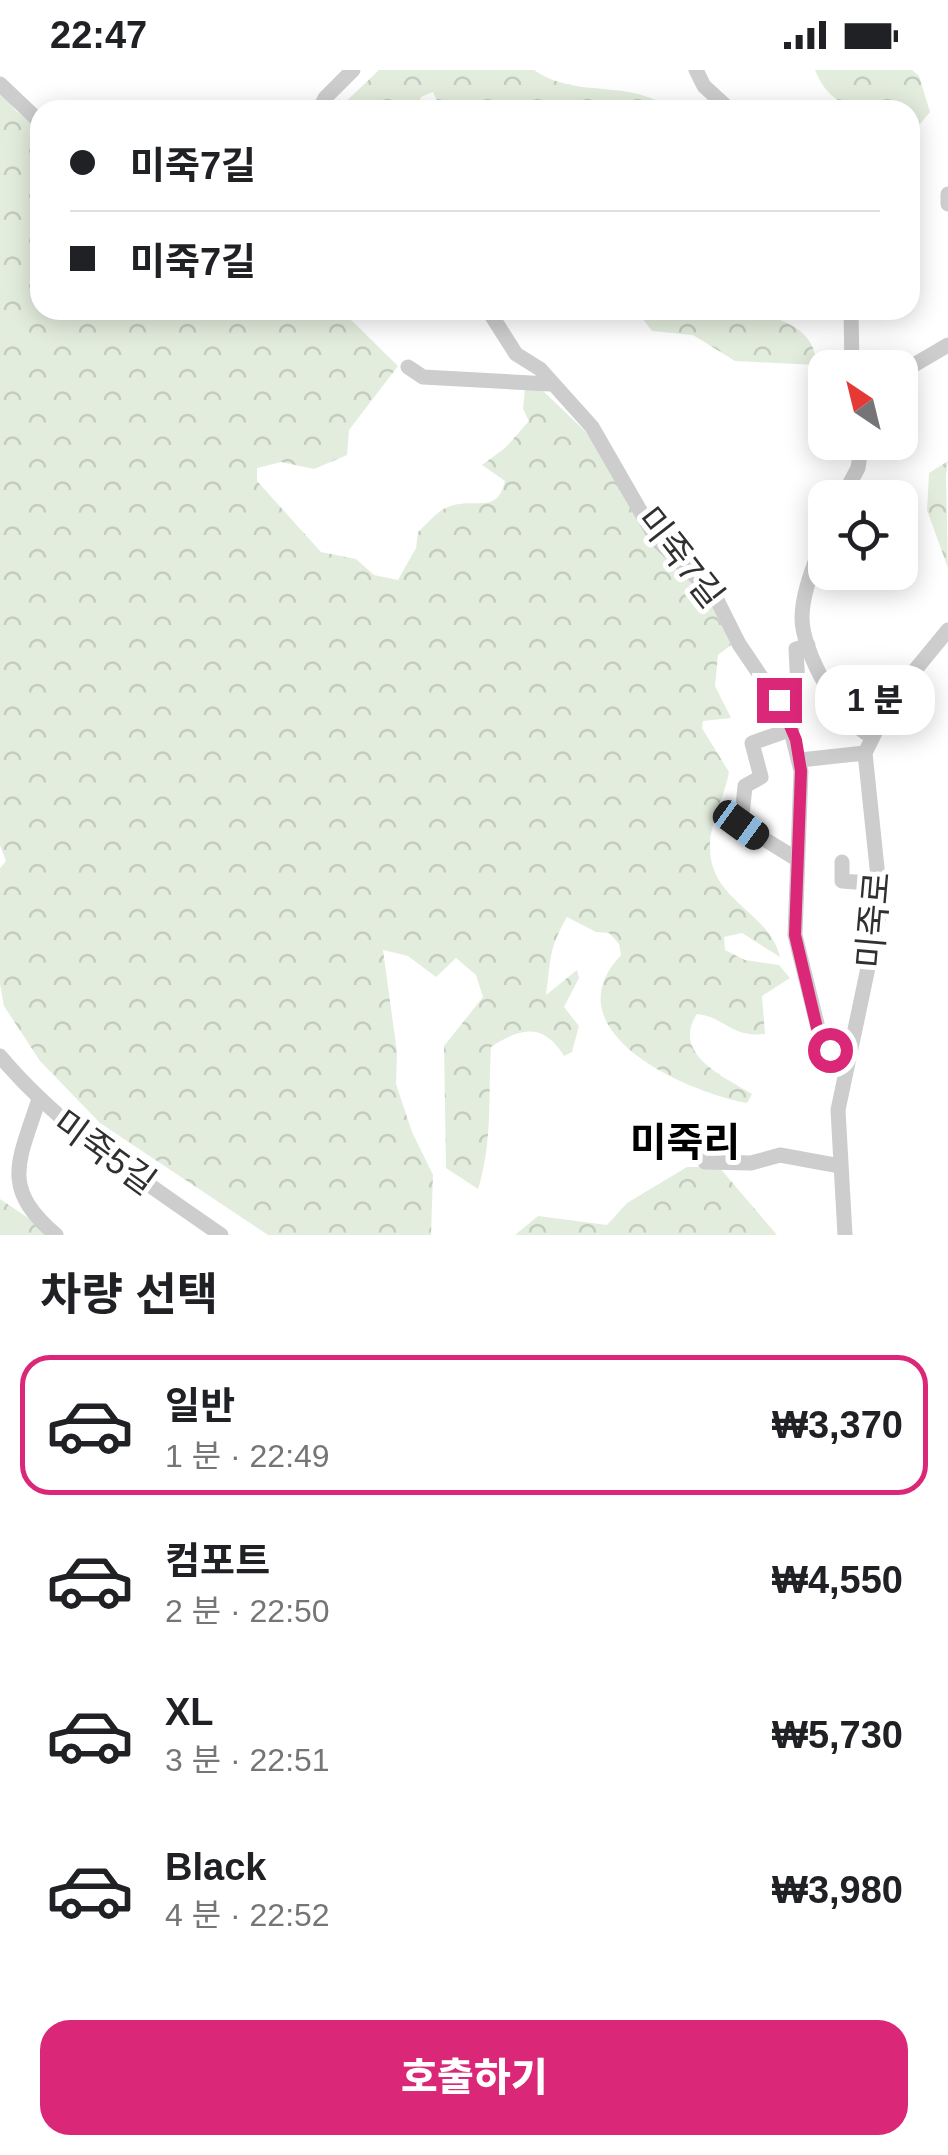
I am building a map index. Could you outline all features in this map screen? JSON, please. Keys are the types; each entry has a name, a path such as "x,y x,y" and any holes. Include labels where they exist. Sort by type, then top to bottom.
{"street":[{"path":"323,100 353,70"},
{"path":"696,70 704,86 719,100"},
{"path":"0,84 30,112"},
{"path":"948,194 948,204"},
{"name":"미죽7길","path":"494,320 516,354 540,369 592,427 658,540 714,594 739,644 779,700 800,760 802,814 795,858 795,935 817,1028 830,1050 849,1057"},
{"path":"852,320 852,350"},
{"path":"918,363 948,345"},
{"path":"408,367 423,377 550,384"},
{"path":"808,590 803,607 808,644 846,720 871,736"},
{"name":"미죽로","path":"846,1235 838,1110 876,945 882,884 863,769 865,753 892,698 948,630"},
{"path":"779,700 798,686 796,650 808,644"},
{"path":"792,729 752,742 761,776 744,786 741,825 795,858"},
{"path":"800,760 865,753"},
{"path":"842,862 842,881 882,884"},
{"name":"미죽5길","path":"0,1056 38,1102 221,1235"},
{"path":"38,1102 17,1169 19,1191 24,1204 56,1235"},
{"path":"693,1140 705,1162 751,1163 780,1155 840,1166"}],"green space":[{"path":"379,70 534,70 568,84 656,100 437,100 433,92 420,100 348,100"},
{"path":"815,70 912,70 919,76 930,112 920,124 920,100 839,100 823,85"},
{"path":"0,90 16,111 30,121 30,320 351,320 398,366 349,430 347,455 314,469 281,462 257,468 257,481 321,552 356,559 374,575 398,580 416,548 418,532 436,515 458,504 490,502 501,492 505,481 482,465 505,448 529,421 523,409 525,389 541,389 587,433 703,588 731,645 718,655 715,686 731,718 703,721 702,728 729,772 710,848 720,881 765,928 780,957 742,933 724,937 725,950 745,960 779,965 790,978 762,996 765,1034 744,1033 697,1014 691,1029 696,1053 716,1072 752,1094 747,1103 721,1097 661,1071 634,1053 613,1032 602,1009 603,983 621,955 619,944 609,933 596,932 567,917 553,947 546,995 577,970 579,978 564,1007 579,1026 572,1052 564,1056 548,1038 530,1032 491,1047 488,1136 478,1189 446,1168 444,1046 483,997 476,975 456,958 436,977 408,956 383,950 397,1052 396,1084 412,1132 433,1175 431,1235 268,1235 100,1123 40,1061 4,1006 0,984 0,868 6,861 0,845"},
{"path":"644,320 778,320 795,327 812,350 808,350 808,365 735,361 693,335 652,331"},
{"path":"948,461 948,568 927,510 929,473"},
{"path":"687,1167 719,1167 777,1235 515,1235 538,1216 607,1225 627,1203"},
{"path":"0,1199 46,1230 54,1235 0,1235"}],"district":[{"name":"미죽리","path":"685,1142"}],"route":[{"path":"779,700 796,740 801,771 802,814 794,863 795,935 817,1028 830,1050"}]}
